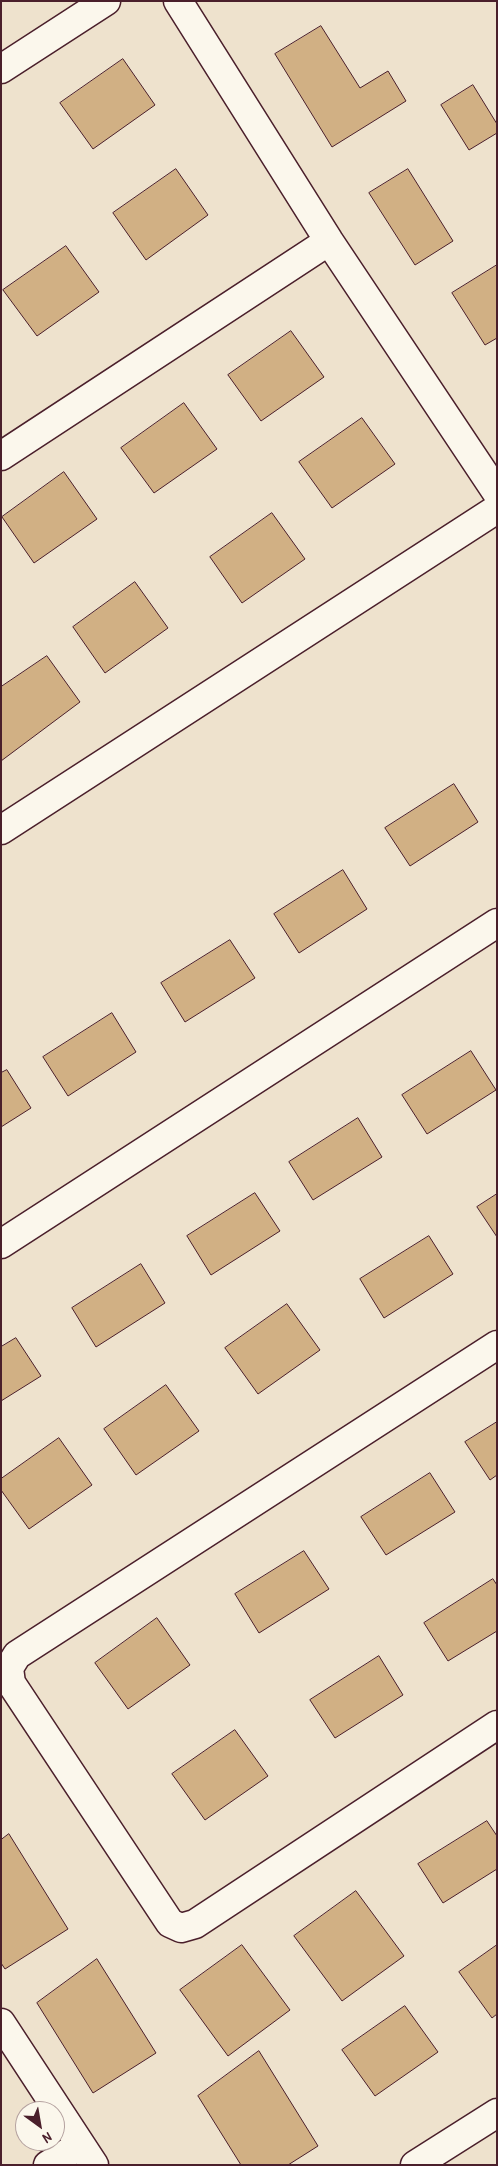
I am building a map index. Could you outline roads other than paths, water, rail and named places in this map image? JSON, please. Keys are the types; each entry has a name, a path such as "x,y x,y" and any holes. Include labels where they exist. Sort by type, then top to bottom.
{"street":[{"path":"1,69 106,1"},
{"path":"178,1 329,241 497,494"},
{"path":"1,456 329,241"},
{"path":"1,830 497,509"},
{"path":"1,1244 497,923"},
{"path":"497,1345 17,1655 9,1668 11,1683 170,1923 181,1928 195,1924 497,1724"},
{"path":"1,2023 87,2155 48,2165"},
{"path":"416,2165 497,2113"}]}
